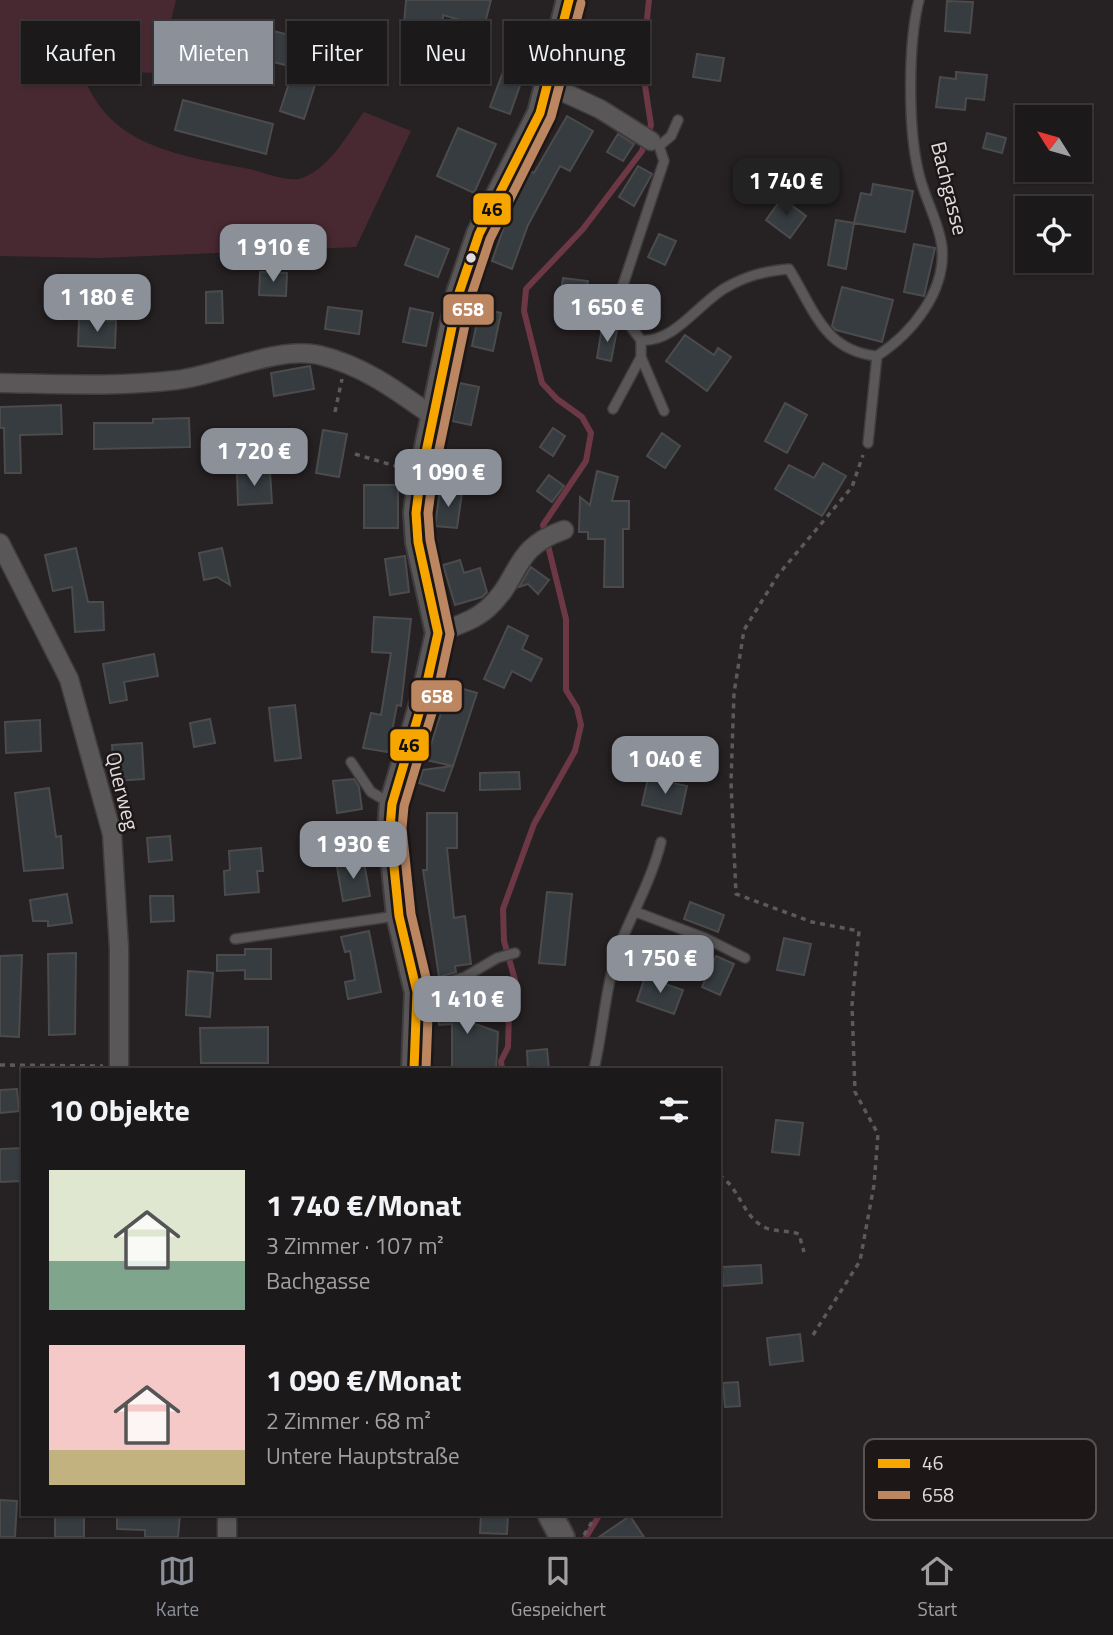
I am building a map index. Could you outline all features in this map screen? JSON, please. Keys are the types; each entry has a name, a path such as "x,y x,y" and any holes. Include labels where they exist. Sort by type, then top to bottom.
{"street":[{"path":"414,1068 417,992 399,916 391,854 392,804 423,701 438,633 418,542 416,513 421,474 431,415 459,293 479,234 502,183 535,125 550,86 569,0"},
{"path":"550,86 600,108 651,141"},
{"path":"0,383 129,384 180,379 289,354 316,354 379,378 431,415"},
{"path":"438,633 471,620 488,608 520,558 551,535"},
{"name":"Querweg","path":"2,548 69,679 112,834 119,948 119,1068"},
{"path":"227,1516 227,1537"},
{"path":"551,1516 562,1537"}],"lane":[{"name":"Bachgasse","path":"877,356 904,335 928,305 942,274 942,245 918,171 914,143 912,91 919,0"},
{"path":"613,409 640,357 641,340 627,323 618,300 664,161 651,141 671,136 678,120"},
{"path":"641,340 650,341 668,335 724,288 755,272 789,269 824,332 844,346 877,356 867,443"},
{"path":"640,357 664,411"},
{"path":"351,762 371,792 392,804"},
{"path":"594,1068 611,976 621,943 654,870 661,842"},
{"path":"636,912 705,938 745,958"},
{"path":"235,939 399,916"},
{"path":"417,992 465,977 497,958 515,953"}],"path":[{"path":"335,412 346,364"},
{"path":"814,1335 860,1261 874,1185 878,1134 855,1092 852,1005 859,931 812,922 736,894 731,782 734,693 744,630 778,575 852,487 867,443"},
{"path":"355,454 421,474"},
{"path":"0,1065 119,1068"},
{"path":"721,1177 735,1189 748,1215 770,1230 799,1234 804,1252"},
{"path":"583,1537 596,1516"}],"shaded area":[{"path":"0,0 176,0 171,21 154,21 154,73 140,72 140,21 21,21 21,84 88,84 96,101 112,120 130,134 175,153 297,179 312,173 330,159 364,112 411,131 356,247 100,258 0,256"}],"building":[{"path":"406,0 491,0 486,21 464,21 443,15 443,21 404,21"},
{"path":"947,1 973,2 970,33 945,31"},
{"path":"273,31 287,34 285,65 273,62"},
{"path":"697,54 724,58 720,81 693,77"},
{"path":"504,69 504,84 520,84 510,114 490,107"},
{"path":"956,72 987,75 984,100 966,98 965,110 936,107 940,77 956,79"},
{"path":"289,84 315,85 304,119 280,111"},
{"path":"183,100 273,124 266,154 175,130"},
{"path":"567,116 593,131 570,171 560,166 528,225 512,269 492,261 511,207 530,171 534,173"},
{"path":"458,128 496,144 474,193 437,176"},
{"path":"987,133 1006,138 1002,153 983,148"},
{"path":"618,134 634,144 623,161 607,152"},
{"path":"638,166 652,174 634,206 619,197"},
{"path":"873,184 913,191 905,232 854,223 861,193 871,195"},
{"path":"782,198 806,216 790,238 766,220"},
{"path":"836,220 854,223 846,269 828,265"},
{"path":"659,234 676,241 665,265 648,257"},
{"path":"416,236 449,249 438,277 405,265"},
{"path":"914,244 935,248 924,296 904,292"},
{"path":"260,272 287,273 286,296 259,295"},
{"path":"563,278 588,281 584,310 559,306"},
{"path":"842,287 893,300 882,342 836,330 832,326"},
{"path":"222,291 223,323 206,323 206,292"},
{"path":"328,307 362,311 359,334 325,329"},
{"path":"410,308 433,313 426,346 403,342"},
{"path":"480,308 501,313 493,351 472,346"},
{"path":"79,319 116,321 115,348 78,346"},
{"path":"602,327 617,330 611,361 597,358"},
{"path":"685,335 714,355 718,348 731,357 707,391 666,361"},
{"path":"310,366 314,389 274,396 271,373"},
{"path":"460,383 479,387 471,425 452,421"},
{"path":"785,403 807,415 787,453 765,441"},
{"path":"61,405 62,434 20,435 21,473 5,473 4,428 0,428 0,407"},
{"path":"189,418 190,447 94,449 94,423 153,423 153,419"},
{"path":"553,428 565,436 553,456 540,447"},
{"path":"323,430 347,434 339,477 316,473"},
{"path":"662,433 680,446 665,468 647,456"},
{"path":"823,463 846,476 822,516 775,489 789,465 814,478"},
{"path":"597,471 618,477 612,501 629,501 629,529 623,529 623,587 604,587 605,539 588,539 588,532 579,532 580,497 590,505"},
{"path":"270,472 272,503 238,505 237,473"},
{"path":"549,475 564,486 552,502 537,491"},
{"path":"364,485 398,485 398,528 364,528"},
{"path":"440,490 462,493 457,528 435,526"},
{"path":"76,548 88,602 103,602 104,630 75,632 72,587 53,591 45,555"},
{"path":"222,548 230,585 217,577 204,580 199,553"},
{"path":"405,556 409,592 390,595 385,559"},
{"path":"460,560 464,573 480,568 487,592 482,597 455,605 443,565"},
{"path":"531,567 549,580 538,594 528,584 519,587"},
{"path":"374,617 411,619 401,706 397,705 388,752 363,748 371,713 381,715 391,653 372,652"},
{"path":"508,626 528,636 522,649 542,659 531,681 512,671 504,688 484,679"},
{"path":"154,654 158,676 124,682 127,700 110,703 103,664"},
{"path":"450,685 477,693 453,766 426,760"},
{"path":"295,705 301,758 275,761 269,708"},
{"path":"210,719 215,743 194,747 190,723"},
{"path":"40,720 41,751 6,753 5,722"},
{"path":"142,743 144,779 114,781 112,745"},
{"path":"453,766 444,791 419,783 423,770"},
{"path":"519,772 520,789 480,790 480,773"},
{"path":"648,778 687,786 681,814 642,805"},
{"path":"354,779 359,787 362,809 337,813 333,781"},
{"path":"49,788 56,837 61,836 63,868 24,871 15,793"},
{"path":"427,813 457,813 457,848 447,848 454,918 465,916 471,964 455,966 456,972 439,977 423,870 427,870"},
{"path":"170,836 172,860 149,862 147,838"},
{"path":"261,848 263,871 257,871 259,892 225,895 224,871 230,870 229,851"},
{"path":"364,862 370,896 343,901 337,867"},
{"path":"547,892 572,894 565,965 539,963"},
{"path":"67,894 72,923 48,926 48,921 33,921 30,900"},
{"path":"150,896 173,896 174,921 151,922"},
{"path":"690,902 724,915 718,932 684,919"},
{"path":"369,931 381,992 348,999 345,982 355,980 350,951 345,952 341,937"},
{"path":"784,938 811,944 804,975 777,970"},
{"path":"245,949 271,949 271,979 245,979 245,970 217,971 217,955 245,955"},
{"path":"76,953 75,1034 49,1035 48,954"},
{"path":"22,955 19,1037 0,1036 0,956"},
{"path":"716,956 734,964 720,995 702,987"},
{"path":"188,971 213,973 210,1017 186,1015"},
{"path":"645,977 683,990 674,1014 637,1001"},
{"path":"457,987 461,1019 498,1032 496,1068 452,1068 452,1024 439,1025 435,993"},
{"path":"268,1027 268,1063 201,1063 200,1028"},
{"path":"547,1049 549,1068 528,1068 527,1051"},
{"path":"17,1089 19,1111 0,1113 0,1090"},
{"path":"776,1120 803,1123 799,1155 772,1152"},
{"path":"21,1148 21,1181 0,1182 0,1149"},
{"path":"761,1265 762,1283 723,1286 722,1267"},
{"path":"800,1334 803,1361 770,1365 767,1338"},
{"path":"738,1382 740,1406 725,1407 723,1383"},
{"path":"0,1500 17,1501 15,1537 0,1537"},
{"path":"55,1516 84,1516 84,1537 55,1537"},
{"path":"117,1516 180,1516 178,1537 145,1537 145,1530 117,1529"},
{"path":"481,1516 508,1516 507,1534 480,1533"},
{"path":"630,1516 644,1537 599,1537"}],"waterway":[{"path":"502,1068 501,1061 508,1047 509,1013 517,987 504,941 503,909 534,824 575,751 581,725 577,708 566,690 566,619 543,525 586,461 591,433 582,417 557,399 542,383 524,311 526,289 583,229 642,151 651,125 642,66 649,0"},
{"path":"586,1537 599,1516"}],"transit line":[{"name":"46","path":"414,1068 417,992 399,916 390,828 392,804 423,700 438,633 418,542 416,513 420,481 459,293 479,234 540,113 569,0"},
{"name":"658","path":"426,1068 429,990 411,914 402,828 404,806 435,703 450,634 430,540 428,513 432,483 471,296 490,239 551,117 581,3"}]}
